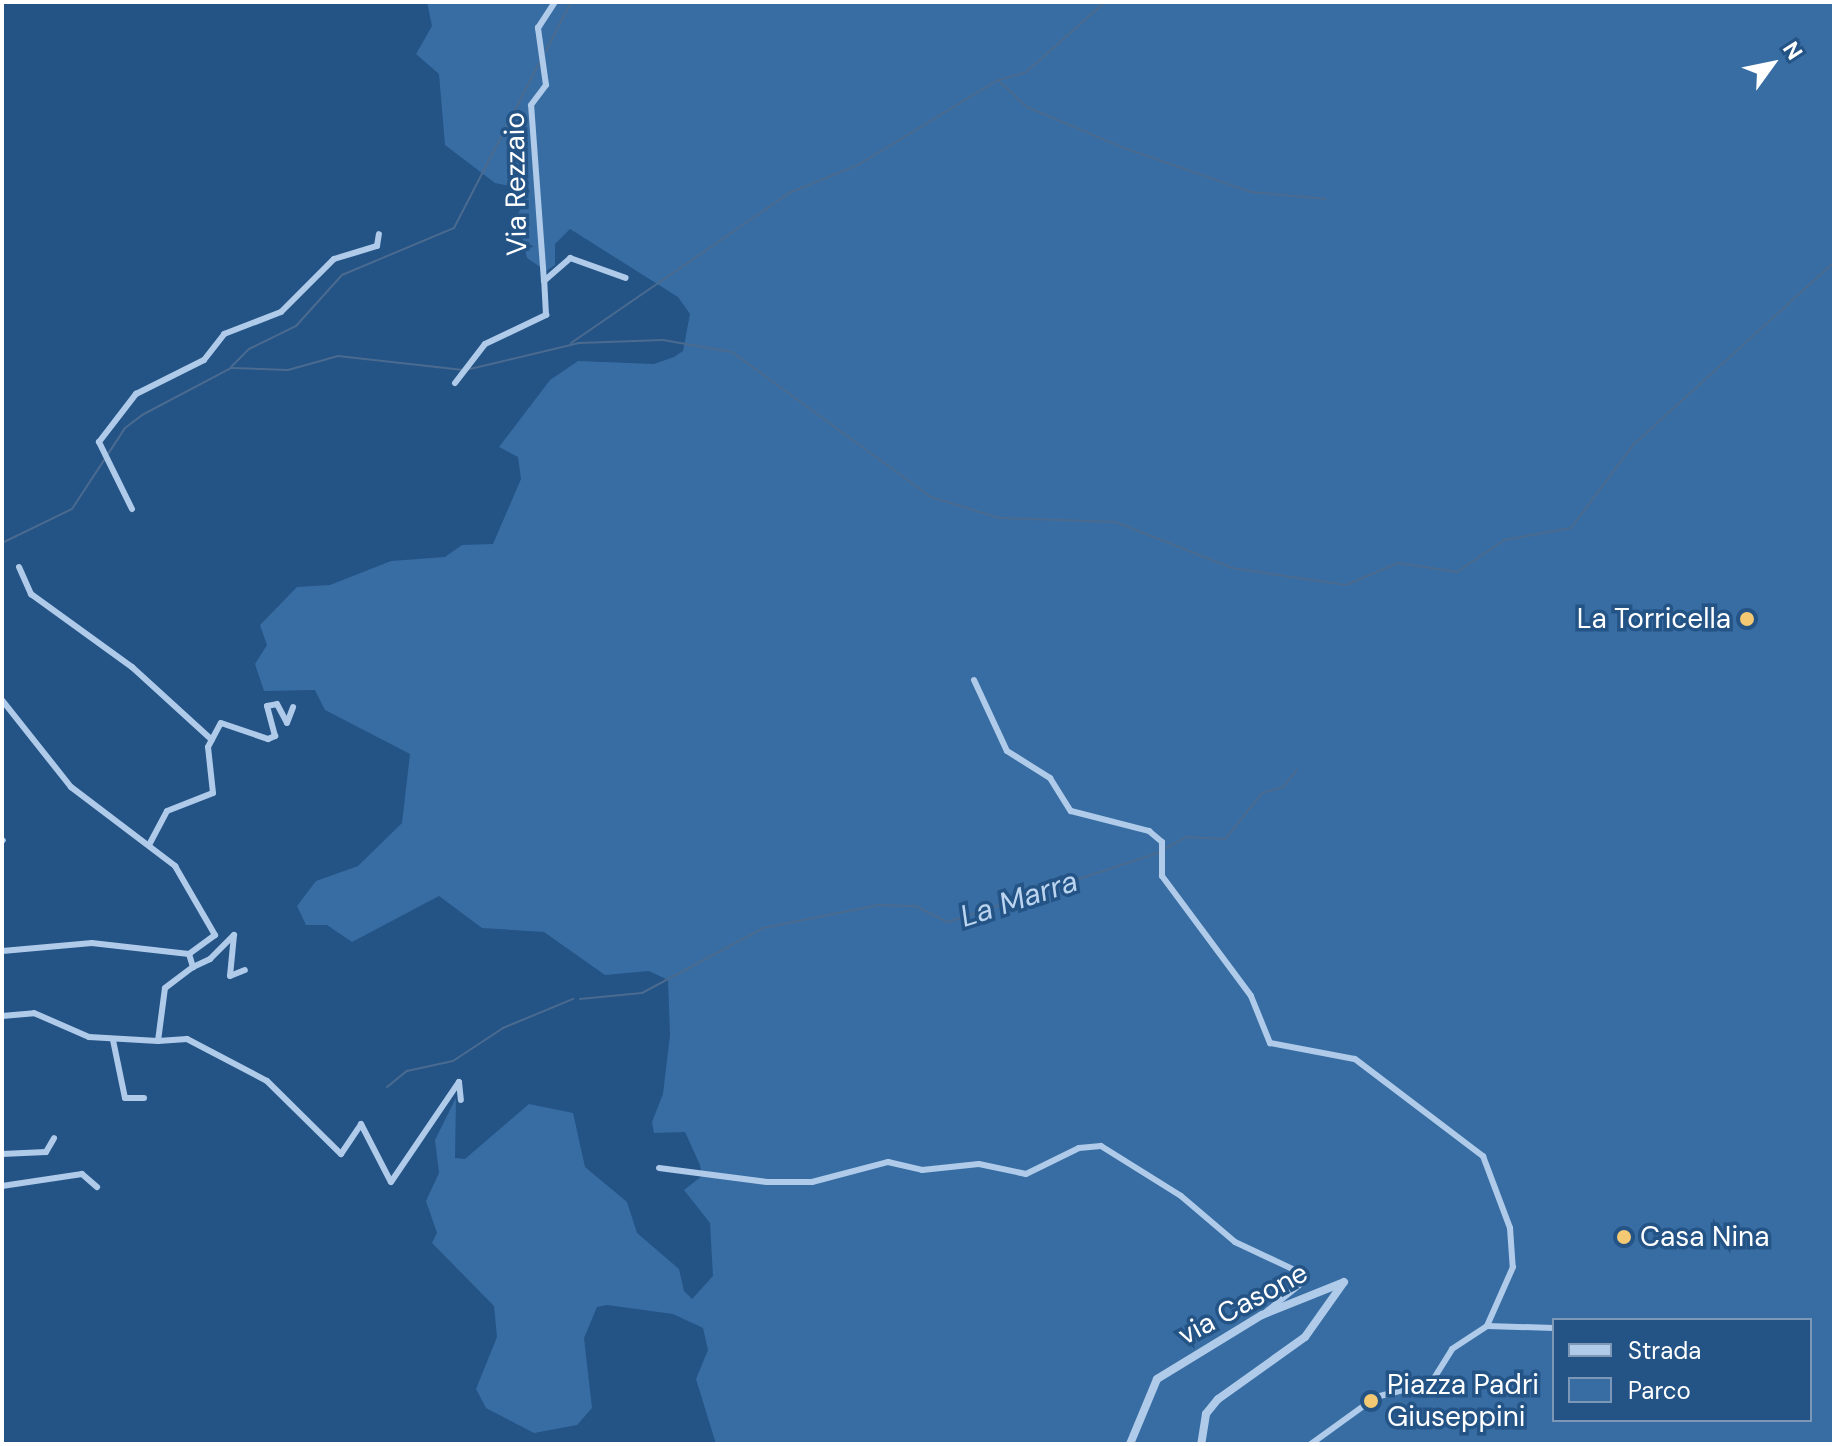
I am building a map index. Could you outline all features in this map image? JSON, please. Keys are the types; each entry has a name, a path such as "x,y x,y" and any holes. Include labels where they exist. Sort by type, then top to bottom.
{"street":[{"name":"Via Rezzaio","path":"455,383 464,367 485,344 546,315 531,105 546,85 538,28 555,2"},
{"path":"132,509 106,456 101,436 136,394 204,360 224,334 281,312 334,259 377,246 379,234"},
{"path":"544,281 577,257 626,278"},
{"path":"19,567 31,594 132,667 212,740"},
{"path":"974,680 1007,751 1050,778 1071,811 1149,831 1162,842 1162,876 1251,996 1270,1043 1355,1059 1483,1156 1510,1228 1513,1267 1487,1326 1452,1349 1431,1383 1391,1389 1371,1406 1311,1444"},
{"path":"2,700 53,769 175,866 213,922 208,946 189,954 92,943 2,951"},
{"path":"149,845 167,811 213,793 212,740 224,721 272,738 267,706 277,704 287,723 293,707"},
{"path":"158,1041 165,988 193,967 210,959 232,934 230,976 245,970"},
{"path":"189,954 193,967"},
{"path":"2,1016 34,1013 113,1040 187,1039 267,1081 341,1154 361,1124 391,1182 459,1082 461,1100"},
{"path":"113,1040 125,1098 144,1098"},
{"path":"2,1154 46,1152 54,1138"},
{"path":"659,1168 767,1182 812,1182 888,1162 922,1170 979,1164 1026,1174 1079,1148 1101,1146 1181,1196 1235,1242 1297,1271 1302,1283 1262,1315"},
{"path":"2,1186 82,1174 97,1187"},
{"name":"via Casone","path":"1130,1444 1157,1379 1262,1315 1344,1282 1305,1337 1218,1399 1206,1414 1201,1444"},
{"path":"1487,1326 1552,1328"}],"green space":[{"path":"427,2 1834,2 1834,1444 716,1444 696,1379 708,1350 703,1328 673,1314 607,1305 597,1307 584,1338 592,1408 577,1425 534,1433 486,1408 476,1389 497,1337 494,1306 432,1243 437,1233 426,1201 439,1173 435,1140 456,1098 455,1158 465,1159 529,1104 573,1113 585,1167 627,1202 637,1233 679,1269 684,1291 692,1299 713,1276 710,1223 684,1190 702,1176 700,1165 685,1132 654,1133 652,1122 663,1094 670,1035 668,980 649,971 605,975 544,932 482,928 439,896 352,942 327,925 306,925 297,906 316,881 358,866 402,823 410,754 325,710 315,690 264,691 255,664 267,645 260,625 297,587 330,585 391,561 445,557 462,545 493,544 521,479 518,457 499,447 550,380 578,361 654,364 674,357 683,351 690,314 678,297 570,229 555,244 555,265 546,271 527,258 517,216 530,190 495,183 445,145 439,74 416,54 432,26"}],"waterway":[{"path":"546,51 571,2"},
{"path":"571,343 789,193 858,165 998,80 1025,73 1105,2"},
{"path":"231,367 249,349 296,326 342,275 454,228 539,63"},
{"path":"999,81 1027,107 1124,148 1251,192 1326,199"},
{"path":"470,369 579,343 663,340 732,352 931,497 999,518 1116,522 1232,568 1346,585 1398,563 1457,572 1504,540 1571,528 1633,445 1834,262"},
{"path":"2,543 72,509 125,428 142,415 231,368 288,370 338,356 463,370"},
{"name":"La Marra","path":"1166,848 1187,837 1225,839 1262,793 1283,787 1297,770"},
{"name":"La Marra","path":"580,999 642,993 763,928 879,905 916,906 948,922 1161,852"},
{"path":"387,1087 407,1071 453,1061 503,1028 573,999"}],"place":[{"name":"La Torricella","path":"1747,619"},
{"name":"Casa Nina","path":"1624,1237"},
{"name":"Piazza Padri Giuseppini","path":"1371,1401"}]}
